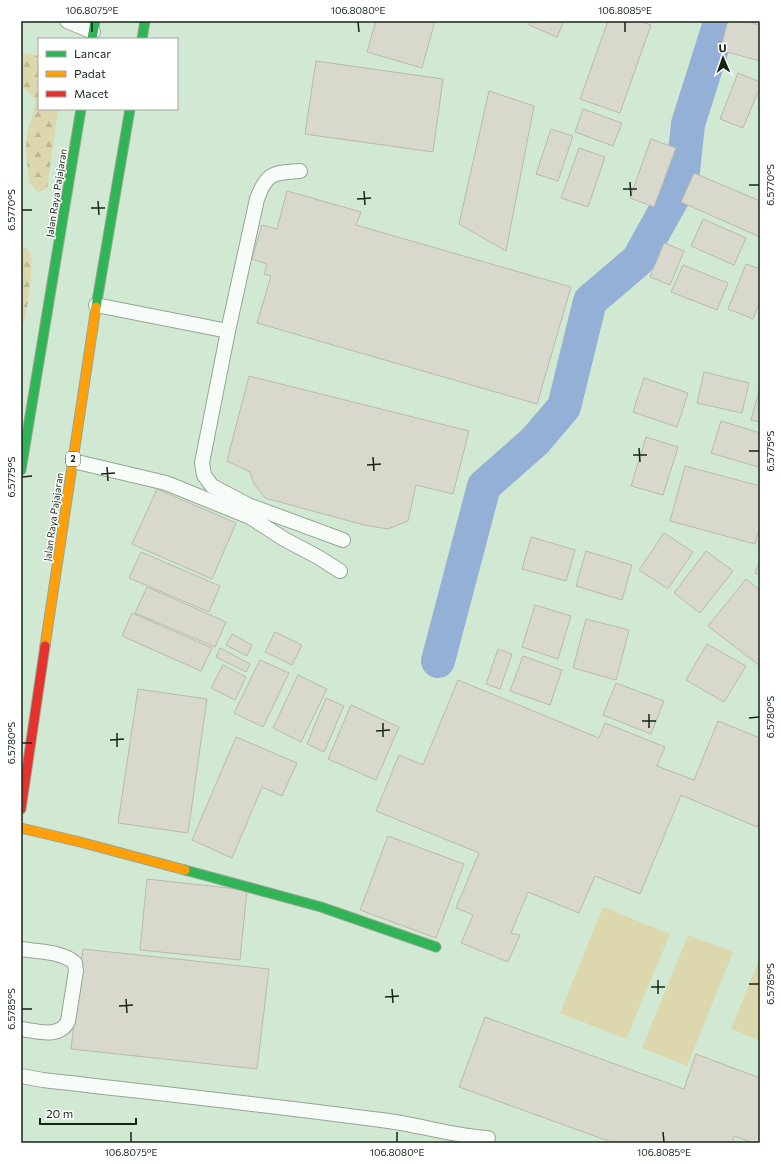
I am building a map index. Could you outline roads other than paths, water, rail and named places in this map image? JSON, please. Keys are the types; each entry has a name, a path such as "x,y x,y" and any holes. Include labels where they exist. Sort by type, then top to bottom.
{"main road":[{"path":"142,38 145,21"},
{"name":"Jalan Raya Pajajaran","path":"21,470 81,110"},
{"name":"Jalan Raya Pajajaran","path":"21,809 96,305 130,110"},
{"path":"21,828 80,842 321,907 436,947"}],"lane":[{"path":"67,21 94,31"},
{"path":"300,171 280,172 270,176 262,184 257,199 228,331 202,464 204,475 212,486 248,505 343,540"},
{"path":"96,305 228,331"},
{"path":"73,461 166,483 250,517 284,540 318,557 340,571"},
{"path":"21,950 59,955 69,958 75,963 76,971 68,1021 65,1028 58,1032 48,1033 21,1029"},
{"path":"21,1076 43,1080 391,1121 456,1139 488,1138"}],"waterway":[{"path":"438,661 484,486 535,441 564,407 590,301 638,260 682,181 688,124 719,26 722,21"}]}
